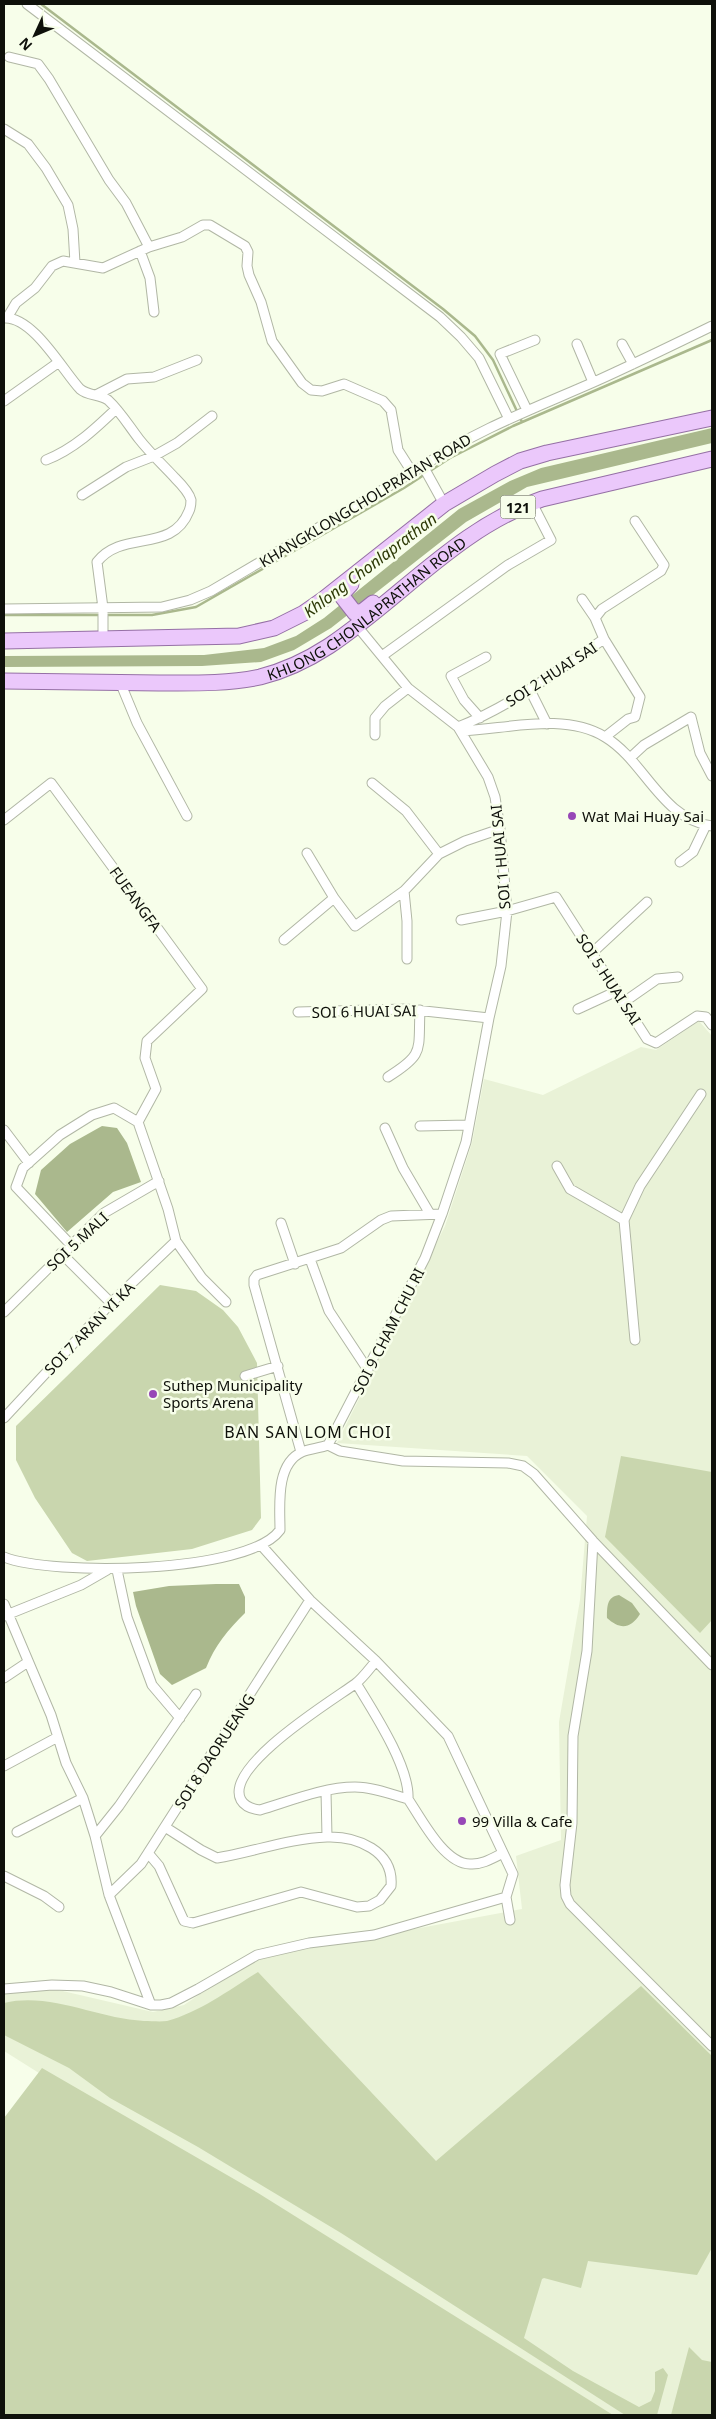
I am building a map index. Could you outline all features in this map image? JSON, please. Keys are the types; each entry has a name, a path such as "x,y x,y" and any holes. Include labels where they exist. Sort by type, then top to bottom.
{"main road":[{"name":"KHLONG CHONLAPRATHAN ROAD","path":"4,641 103,632 213,638 248,635 274,628 304,613 324,599 405,537 444,504 474,485 520,461 547,453 712,418"},
{"name":"KHLONG CHONLAPRATHAN ROAD","path":"4,681 209,683 261,677 294,665 327,648 354,619 426,570 469,535 496,519 532,503 712,459"},
{"path":"274,628 293,626 338,599 342,591 405,537"},
{"path":"338,599 354,619"}],"street":[{"path":"27,4 440,317 461,336 479,358 509,419"},
{"path":"9,56 38,64 50,79 109,180 126,203 145,249 154,312"},
{"path":"4,129 28,144 46,168 68,205 73,229 76,263"},
{"path":"103,632 104,610 96,570 97,562 102,555 132,541 153,540 169,535 189,512 191,501 184,488 104,397 81,390 59,362 27,328 16,320 6,318 16,303 35,288 52,266 63,262 103,268 145,249 182,237 203,225 210,225 245,246 248,252 247,266 261,302 272,341 302,383 310,390 322,391 344,384 383,401 391,410 398,450 412,472"},
{"name":"KHANGKLONGCHOLPRATAN ROAD","path":"4,609 104,610 162,607 190,600 211,591 412,472 424,468 455,445 524,411 633,364 712,326"},
{"path":"524,411 500,354 535,340"},
{"path":"577,344 593,382"},
{"path":"622,344 633,364"},
{"path":"96,395 127,379 154,377 197,360"},
{"path":"4,401 59,362"},
{"path":"46,460 58,455 87,437 116,409"},
{"path":"82,495 126,467 154,456 177,443 212,416"},
{"path":"424,468 444,504"},
{"path":"382,656 508,565 551,540 532,503"},
{"name":"SOI 2 HUAI SAI","path":"460,729 530,690 604,639 595,618 602,609 661,570 664,565 635,521"},
{"path":"582,599 595,618"},
{"name":"SOI 1 HUAI SAI","path":"354,619 408,688 460,729 488,776 495,797 500,829 506,911 501,966 489,1018 466,1142 442,1214"},
{"path":"604,639 640,697 635,717 628,719 605,737"},
{"path":"480,718 464,700 451,676 486,657"},
{"path":"120,682 140,730 187,816"},
{"path":"375,736 375,718 385,706 408,688"},
{"path":"530,690 547,724"},
{"path":"630,758 644,745 691,717 700,753 712,776"},
{"path":"460,729 547,724 574,726 605,737 630,758 658,793 676,810 709,826 692,852 680,862"},
{"name":"FUEANGFA","path":"4,820 51,783 202,989 147,1041 145,1058 156,1089 138,1122"},
{"path":"372,783 406,811 438,854"},
{"path":"307,853 334,898 355,926 404,891 438,854 465,841 500,829"},
{"path":"404,891 408,959"},
{"name":"SOI 5 HUAI SAI","path":"506,911 556,897 647,1039 656,1043 697,1016 706,1017 712,1025"},
{"path":"284,940 334,898"},
{"path":"592,953 647,902"},
{"path":"461,920 506,911"},
{"path":"624,1002 657,979 678,977"},
{"path":"578,1009 617,991"},
{"name":"SOI 6 HUAI SAI","path":"298,1012 406,1009 489,1018"},
{"path":"388,1077 408,1065 417,1054 420,1010"},
{"path":"635,1340 623,1227 624,1220 640,1186 701,1094"},
{"path":"71,1245 16,1187 23,1168 60,1135 92,1115 114,1108 138,1122 159,1181 176,1240 202,1278 226,1302"},
{"path":"420,1126 469,1125"},
{"path":"385,1128 403,1168 430,1214"},
{"path":"4,1130 29,1163"},
{"path":"557,1166 570,1189 624,1220"},
{"name":"SOI 5 MALI","path":"4,1312 61,1253 104,1213 159,1181"},
{"path":"301,1452 254,1285 254,1279 257,1275 341,1248 381,1220 391,1216 442,1214"},
{"name":"SOI 9 CHAM CHU RI","path":"328,1446 425,1258 442,1214"},
{"path":"281,1222 295,1264"},
{"name":"SOI 7 ARAN YI KA","path":"4,1418 110,1302 176,1240"},
{"path":"61,1253 110,1302"},
{"path":"310,1259 329,1311 368,1370"},
{"path":"245,1376 278,1366"},
{"path":"4,1558 63,1568 112,1570 212,1560 261,1545 271,1540 280,1530 279,1491 283,1477 301,1452 328,1446 340,1451 403,1461 508,1463 523,1466 534,1474 593,1541 712,1665"},
{"path":"593,1541 587,1651 573,1736 572,1823 565,1886 566,1896 570,1904 712,2046"},
{"path":"261,1545 310,1600 376,1661 448,1736 513,1874 506,1897 510,1920"},
{"path":"6,1616 112,1570"},
{"path":"112,1570 152,1685 180,1718"},
{"name":"SOI 8 DAORUEANG","path":"109,1895 125,1882 148,1854 310,1600"},
{"path":"4,1604 6,1616 51,1715 56,1738 83,1798 95,1836 109,1895 151,2005"},
{"path":"376,1661 356,1683 284,1734 251,1767 242,1779 238,1795 243,1803 251,1809 260,1810 326,1791 355,1787 372,1788 408,1798"},
{"path":"4,1678 28,1662"},
{"path":"356,1683 385,1732 409,1785 408,1798 448,1854 469,1865 482,1863 503,1853"},
{"path":"95,1836 119,1806 196,1694"},
{"path":"4,1766 56,1738"},
{"path":"326,1791 327,1837"},
{"path":"17,1832 83,1798"},
{"path":"148,1854 159,1866 184,1920 193,1923 301,1892 357,1907 369,1906 380,1900 391,1886 390,1868 382,1857 370,1846 352,1840 327,1837 218,1858 201,1850 165,1826"},
{"path":"4,1876 44,1896 59,1907"},
{"path":"4,1989 52,1985 83,1986 111,1992 151,2005 171,2003 257,1955 309,1943 374,1936 506,1897"}],"shaded area":[{"path":"712,428 712,443 527,487 466,522 331,628 294,650 261,662 202,666 4,667 4,656 204,655 264,648 296,636 324,618 459,509 510,481 541,468"},
{"path":"699,1021 712,1036 712,2382 682,2415 583,2415 4,2051 4,1993 54,1989 153,2012 184,2005 252,1959 522,1909 516,1856 561,1840 559,1722 580,1600 587,1516 527,1456 337,1443 445,1226 472,1143 484,1079 543,1095 641,1047 656,1050"},
{"path":"102,1126 117,1128 127,1143 141,1182 113,1192 67,1232 35,1194 41,1170 70,1144"},
{"name":"Suthep Municipality Sports Arena","path":"160,1285 196,1291 223,1310 238,1327 257,1363 261,1518 252,1530 192,1549 87,1561 72,1553 35,1498 16,1460 16,1426"},
{"path":"621,1456 712,1472 712,1620 700,1633 605,1537"},
{"path":"239,1584 245,1597 245,1613 222,1638 206,1668 172,1685 160,1674 136,1606 133,1592 169,1586"},
{"path":"619,1595 632,1603 640,1614 632,1623 624,1626 611,1622 607,1618 610,1600"},
{"path":"258,1972 436,2161 641,1986 712,2056 712,2248 697,2275 588,2261 581,2288 542,2279 524,2338 573,2371 639,2407 651,2401 655,2391 655,2372 663,2368 668,2375 657,2415 625,2415 341,2233 198,2147 110,2098 69,2068 4,2035 4,2003 40,2001 57,2003 126,2019 167,2021 203,2006"},
{"path":"42,2068 258,2193 613,2415 4,2415 4,2118"},
{"path":"689,2347 702,2360 712,2362 712,2415 671,2415"}],"waterway":[{"path":"41,4 443,309 475,336 493,360 522,422"},
{"path":"105,615 152,615 196,607 404,488 450,458 513,426 712,340"},
{"path":"4,615 100,615"}],"place":[{"name":"Wat Mai Huay Sai","path":"572,816"},
{"name":"Suthep Municipality Sports Arena","path":"153,1394"},
{"name":"99 Villa & Cafe","path":"462,1821"}],"district":[{"name":"BAN SAN LOM CHOI","path":"308,1432"}],"water label":[{"name":"Khlong Chonlaprathan","path":"370,565"}]}
